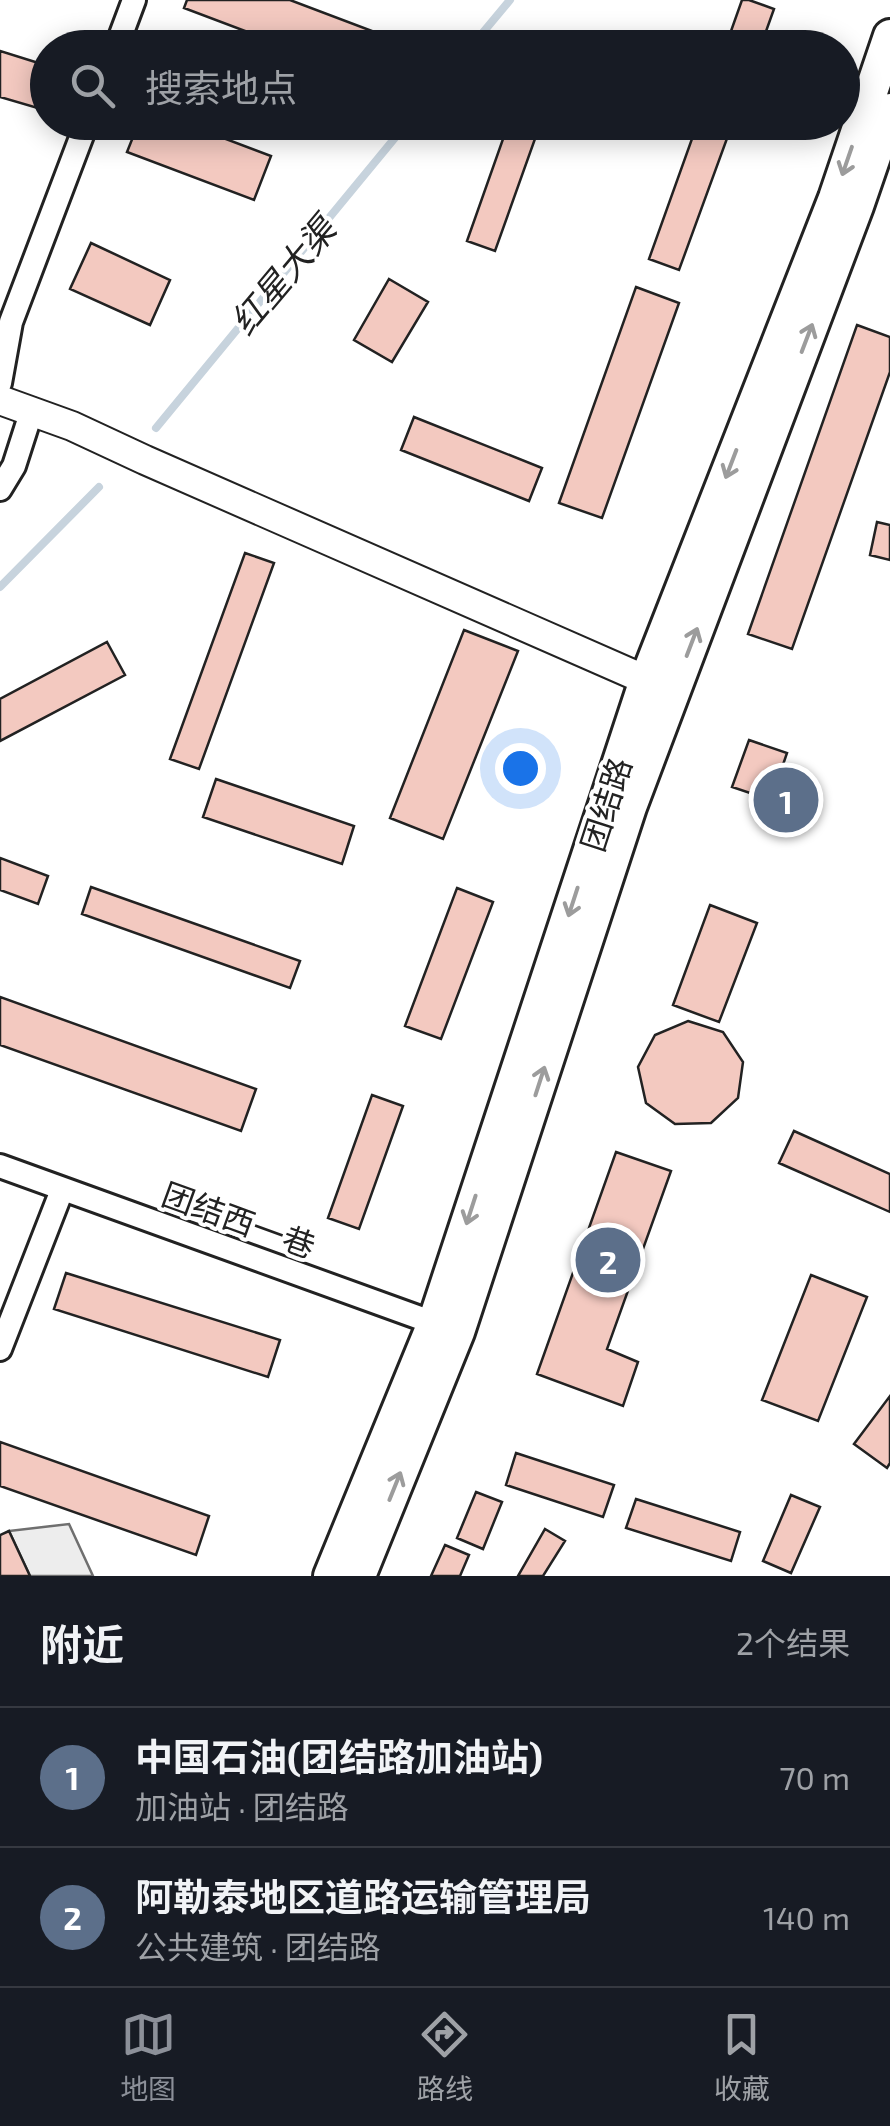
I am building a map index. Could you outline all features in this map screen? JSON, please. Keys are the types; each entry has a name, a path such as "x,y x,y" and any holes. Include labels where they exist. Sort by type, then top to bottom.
{"main road":[{"name":"团结路","path":"860,124 890,36"},
{"name":"团结路","path":"660,685 850,225 890,110"},
{"name":"团结路","path":"358,1576 446,1328 660,685 855,140"},
{"name":"团结路","path":"330,1576 446,1328"}],"street":[{"path":"123,30 134,0"},
{"path":"0,383 12,322 81,140"},
{"path":"0,400 72,426 660,685"},
{"path":"0,489 14,466 32,410"},
{"name":"团结西一巷","path":"0,1166 446,1328"},
{"path":"0,1349 62,1190"}],"shaded area":[{"path":"69,1524 93,1576 30,1576 9,1531"}],"building":[{"path":"187,0 290,0 369,30 242,30 184,8"},
{"path":"742,0 774,9 766,30 731,30"},
{"path":"0,51 30,60 30,106 0,97"},
{"path":"132,140 229,140 271,156 254,200 127,152"},
{"path":"503,140 535,140 495,251 467,241"},
{"path":"692,140 726,140 679,270 649,259"},
{"path":"91,243 170,280 150,325 70,289"},
{"path":"389,279 428,302 392,362 354,340"},
{"path":"636,287 679,303 602,518 559,503"},
{"path":"857,325 890,337 890,372 792,649 748,634"},
{"path":"414,417 542,468 529,501 401,450"},
{"path":"877,522 890,525 890,560 870,555"},
{"path":"245,553 274,563 199,769 170,759"},
{"path":"464,630 518,651 443,839 390,818"},
{"path":"107,642 125,675 0,741 0,699"},
{"path":"749,740 787,753 771,800 732,787"},
{"path":"216,779 354,826 342,864 203,817"},
{"path":"0,858 48,876 38,904 0,890"},
{"path":"91,887 300,961 290,988 82,914"},
{"path":"457,888 493,902 441,1039 405,1026"},
{"path":"710,905 757,923 719,1022 673,1005"},
{"path":"0,997 256,1089 241,1131 0,1045"},
{"path":"688,1021 723,1032 743,1062 738,1098 711,1123 675,1124 646,1103 638,1067 655,1035"},
{"path":"372,1095 403,1106 359,1229 328,1218"},
{"path":"794,1131 890,1174 890,1212 779,1163"},
{"path":"616,1152 671,1171 607,1349 638,1362 623,1406 537,1374"},
{"path":"66,1273 280,1340 268,1377 54,1309"},
{"path":"811,1275 867,1297 818,1421 762,1400"},
{"path":"890,1396 890,1463 887,1468 854,1444"},
{"path":"0,1442 209,1516 196,1555 0,1486"},
{"path":"516,1453 614,1485 603,1517 506,1485"},
{"path":"476,1492 502,1502 483,1549 457,1538"},
{"path":"791,1495 820,1507 791,1573 763,1561"},
{"path":"636,1499 740,1532 731,1561 626,1528"},
{"path":"545,1529 565,1541 543,1576 518,1576"},
{"path":"9,1531 30,1576 0,1576 0,1535"},
{"path":"445,1545 469,1555 460,1576 431,1576"}],"waterway":[{"name":"红星大渠","path":"485,30 510,0"},
{"name":"红星大渠","path":"156,428 393,140"},
{"name":"红星大渠","path":"0,587 99,487"}],"place":[{"name":"中国石油(团结路加油站)","path":"786,800"},
{"name":"阿勒泰地区道路运输管理局","path":"608,1260"}]}
